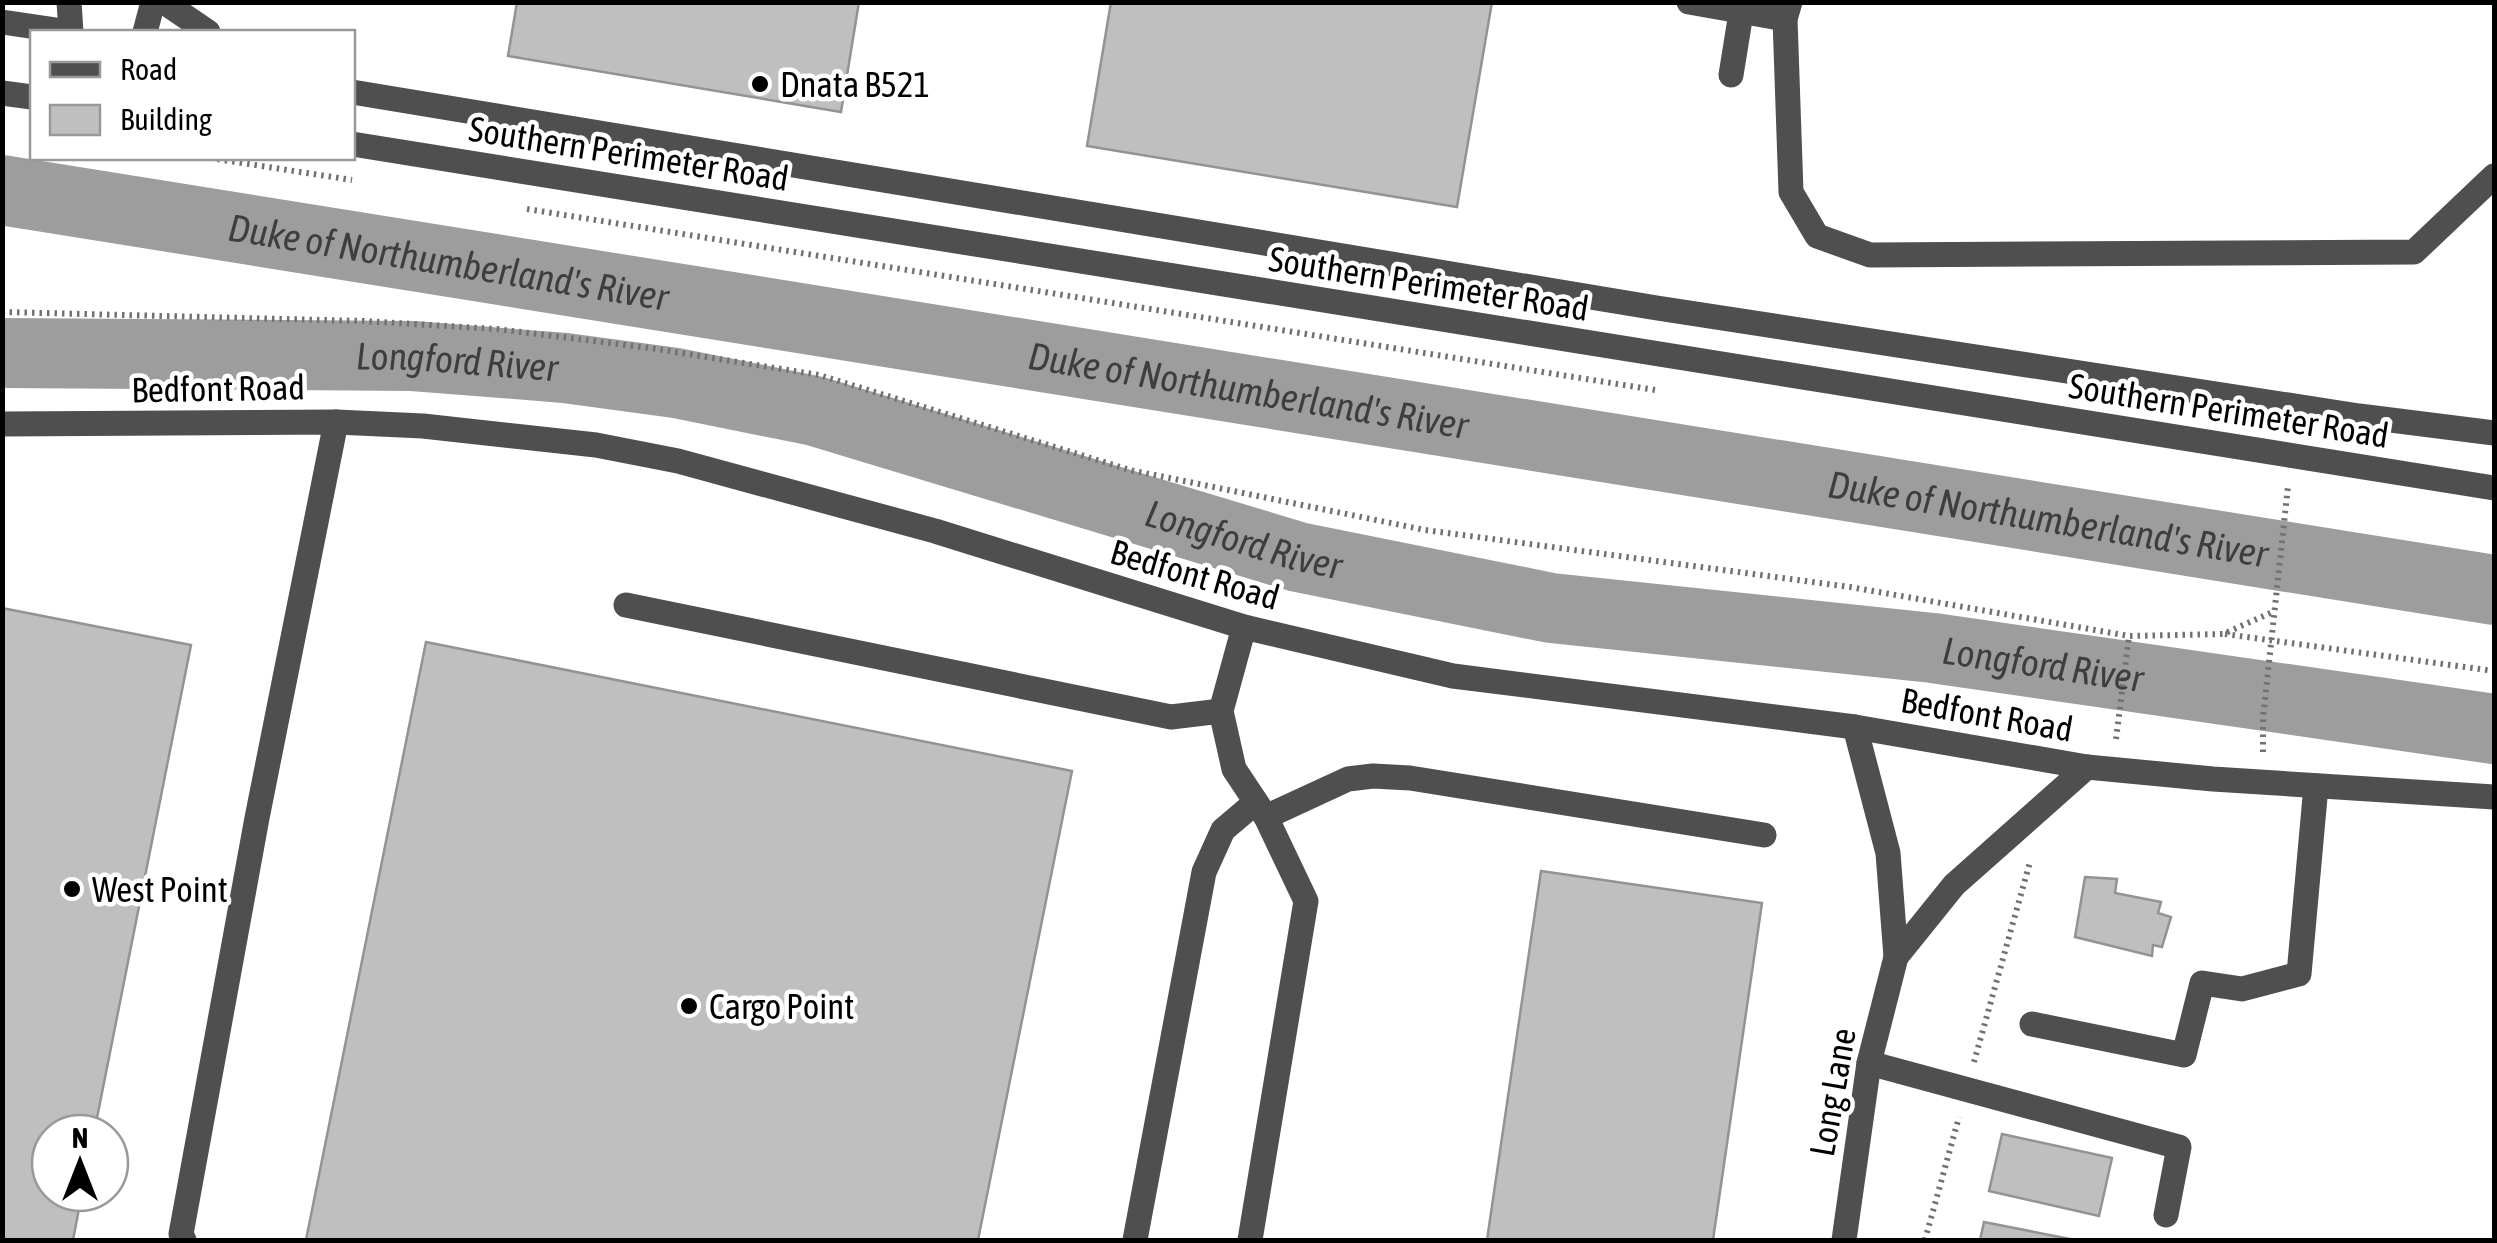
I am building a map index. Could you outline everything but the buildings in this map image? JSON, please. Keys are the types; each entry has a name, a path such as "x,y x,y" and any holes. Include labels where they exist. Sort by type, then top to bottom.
{"street":[{"path":"69,2 70,30"},
{"path":"146,30 154,2"},
{"path":"164,2 205,30"},
{"path":"1689,2 1741,13 1787,11 1791,192 1817,236 1870,256 2414,252 2494,176"},
{"path":"1732,76 1741,13"},
{"path":"2,22 56,30"},
{"name":"Southern Perimeter Road","path":"355,92 1657,308 2358,416 2494,432"},
{"path":"2,93 30,97"},
{"name":"Southern Perimeter Road","path":"355,144 2494,488"},
{"path":"184,1240 181,1234 257,818 336,422"},
{"name":"Bedfont Road","path":"2,424 336,422 510,434 596,445 678,461 935,531 1244,628 1452,676 1855,727 2087,767 2494,798"},
{"path":"626,605 1171,717 1222,711"},
{"path":"1244,628 1222,711 1234,768 1261,810 1306,901 1250,1240"},
{"name":"Long Lane","path":"1844,1240 1869,1064 1896,956 1888,853 1855,727"},
{"name":"Long Lane","path":"1896,956 1954,885 2087,767"},
{"path":"1134,1240 1204,872 1223,830 1261,810 1348,779 1372,776 1410,778 1764,834"},
{"path":"2032,1024 2184,1055 2202,983 2242,989 2299,974 2316,786"},
{"path":"1869,1064 2178,1147 2166,1215"}],"path":[{"path":"2,312 458,326 650,348 819,375 1130,470 1424,530 1850,587 2129,636 2224,634 2494,671"},
{"path":"2263,742 2288,484"},
{"path":"2224,634 2275,611"},
{"path":"2120,705 2129,636"},
{"path":"1925,1240 2032,855"}],"waterway":[{"name":"Duke of Northumberland's River","path":"2,190 2494,590"},
{"name":"Longford River","path":"2,353 413,356 565,368 676,383 815,411 1298,557 1551,608 1933,648 2494,729"}],"place":[{"name":"Dnata B521","path":"760,84"},
{"name":"West Point","path":"72,889"},
{"name":"Cargo Point","path":"689,1006"}]}
